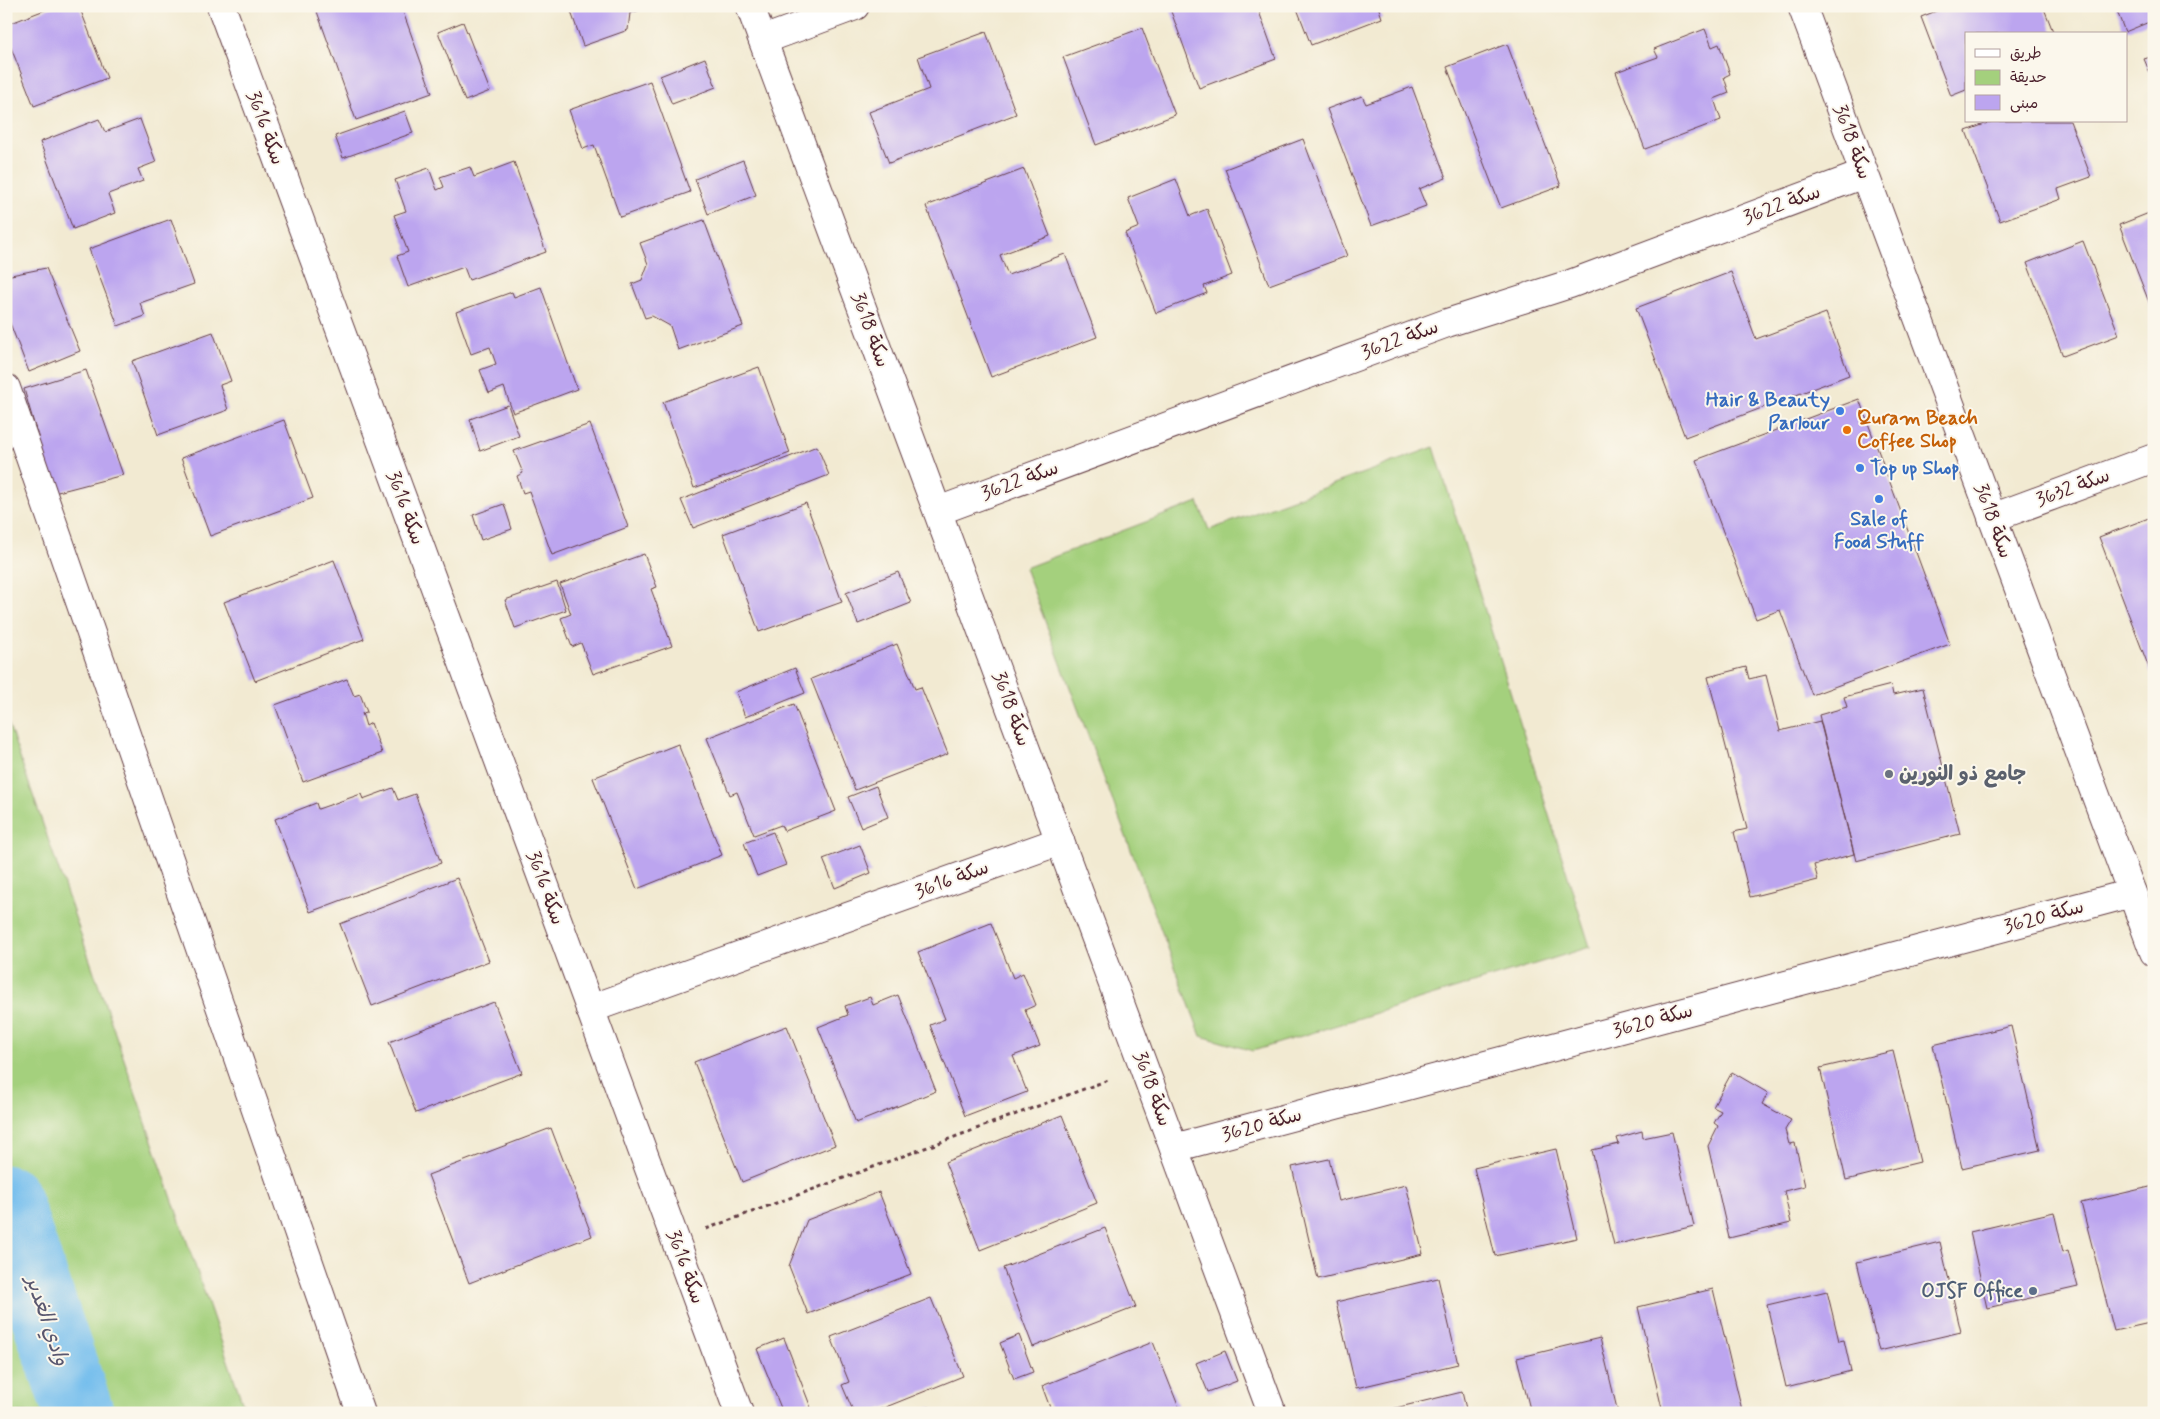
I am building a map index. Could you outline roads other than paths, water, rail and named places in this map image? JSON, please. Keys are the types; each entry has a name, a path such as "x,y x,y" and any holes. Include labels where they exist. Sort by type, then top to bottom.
{"street":[{"name":"سكة 3616","path":"221,6 739,1413"},
{"name":"سكة 3618","path":"750,6 1272,1413"},
{"path":"763,40 855,6"},
{"name":"سكة 3618","path":"1802,6 2154,952"},
{"name":"سكة 3622","path":"938,511 1446,323 1570,284 1864,174"},
{"path":"6,388 361,1413"},
{"name":"سكة 3632","path":"1992,518 2154,458"},
{"name":"سكة 3616","path":"590,1009 1060,841"},
{"name":"سكة 3620","path":"1174,1148 2132,893"}],"waterway":[{"name":"وادي الغدير","path":"6,1200 79,1413"}],"place":[{"name":"Hair & Beauty Parlour","path":"1840,411"},
{"name":"Quram Beach Coffee Shop","path":"1847,430"},
{"name":"Top up Shop","path":"1860,468"},
{"name":"Sale of Food Stuff","path":"1879,499"},
{"name":"جامع ذو النورين","path":"1889,774"},
{"name":"OJSF Office","path":"2033,1291"}]}
